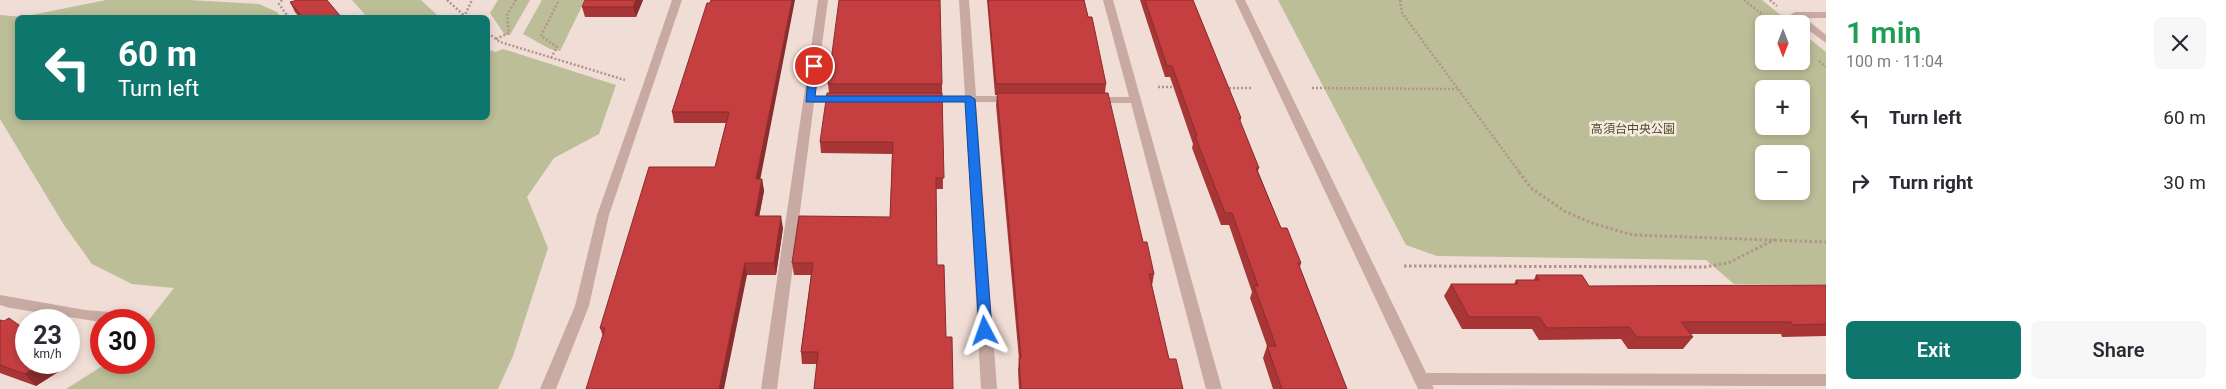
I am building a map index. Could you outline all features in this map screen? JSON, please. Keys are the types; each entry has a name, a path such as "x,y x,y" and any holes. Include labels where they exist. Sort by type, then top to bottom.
{"street":[{"path":"548,389 582,306 603,215 677,0"},
{"path":"769,389 823,0"},
{"path":"964,0 989,389"},
{"path":"1108,0 1214,389"},
{"path":"1240,0 1424,384 1627,384 1826,380"},
{"path":"1826,15 1795,15 1826,40"},
{"path":"810,100 857,99"},
{"path":"913,99 1029,99"},
{"path":"1078,100 1136,100"},
{"path":"0,300 90,315"}],"path":[{"path":"282,0 279,4 287,15"},
{"path":"446,0 465,15"},
{"path":"466,15 472,0"},
{"path":"496,39 509,33 507,15 516,0"},
{"path":"551,58 557,47 541,36 560,0"},
{"path":"1400,0 1402,13 1531,188 1546,201 1570,215 1604,229 1633,235 1826,242"},
{"path":"1744,0 1763,15"},
{"path":"490,34 496,39 551,58 625,80"},
{"path":"1132,87 1178,87"},
{"path":"1224,88 1252,88"},
{"path":"1312,88 1457,89"},
{"path":"1404,266 1706,267 1728,264 1776,239"}],"green space":[{"path":"106,0 188,0 259,4 277,12 279,15 32,15"},
{"path":"352,0 421,0 437,15 365,15"},
{"path":"498,0 530,0 510,35 505,35 490,13"},
{"path":"542,0 585,0 560,51 550,49 523,34"},
{"name":"高須台中央公園","path":"1278,0 1762,0 1781,15 1755,15 1755,70 1810,70 1810,39 1826,52 1826,284 1734,284 1706,260 1437,256 1406,245"},
{"path":"0,15 15,16 15,120 490,120 490,50 495,52 503,49 616,85 599,134 554,158 527,197 548,248 513,356 498,389 66,389 90,374 155,374 155,312 174,288 132,284 92,264 64,225 0,119"}],"building":[{"path":"298,0 327,0 340,15 301,15 290,2"},
{"path":"585,0 636,0 633,7 582,7"},
{"path":"711,0 792,0 756,179 762,179 755,216 781,216 774,263 745,263 719,389 586,389 605,328 600,328 649,167 715,167 729,112 672,112 707,3 710,3"},
{"path":"839,0 940,0 942,84 828,84"},
{"path":"988,0 1084,0 1088,17 1092,17 1106,84 996,84"},
{"path":"1145,0 1193,0 1241,118 1239,118 1259,168 1256,168 1281,228 1287,228 1301,263 1298,263 1347,389 1282,389 1267,346 1276,346 1254,286 1258,286 1232,213 1225,213 1195,136 1197,136 1172,66 1167,66"},
{"path":"827,93 942,93 944,178 936,178 937,265 944,265 946,337 952,337 953,389 814,389 818,352 801,352 813,263 792,263 799,216 890,217 893,142 820,142"},
{"path":"997,93 1108,93 1143,242 1147,242 1154,274 1149,274 1169,359 1176,359 1183,389 1021,389 1019,358 1021,358"},
{"path":"1536,275 1582,275 1589,286 1826,285 1826,324 1793,325 1791,322 1681,322 1693,337 1637,337 1629,327 1547,328 1539,317 1469,317 1451,284 1518,284 1516,280 1539,280"},
{"path":"9,318 15,322 15,370 0,365 0,320 4,321"}],"route":[{"path":"814,66 810,100 970,99 985,331"}]}
